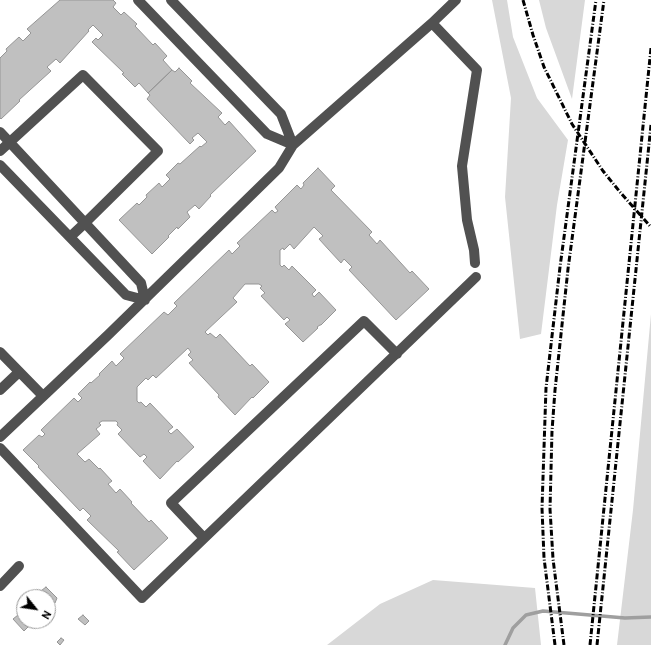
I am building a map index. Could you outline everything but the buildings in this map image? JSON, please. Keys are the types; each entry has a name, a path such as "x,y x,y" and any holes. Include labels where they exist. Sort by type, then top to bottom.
{"street":[{"path":"171,0 282,114 294,145"},
{"path":"0,437 145,300 279,168 294,145 456,0"},
{"path":"142,1 267,134 294,145"},
{"path":"432,23 477,70 462,166 467,220 474,250 475,263"},
{"path":"0,151 83,74 158,151 70,237"},
{"path":"0,132 141,283 145,300"},
{"path":"0,165 126,295 145,300"},
{"path":"0,448 142,598 476,277"},
{"path":"204,538 171,503 364,321 397,354"},
{"path":"0,352 43,396"},
{"path":"0,390 19,372"},
{"path":"0,586 19,566"}],"shaded area":[{"path":"492,0 507,0 513,37 537,98 568,140 557,205 541,334 520,339 505,197 511,98"},
{"path":"539,0 585,0 572,99 546,28"},
{"path":"651,314 651,645 617,645 633,510"},
{"path":"433,580 535,588 541,645 327,645 380,604"}],"waterway":[{"path":"505,645 513,628 526,615 543,611 625,618 651,617"}],"railway":[{"path":"523,0 544,67 572,124 603,171 651,227"},
{"path":"555,645 544,558 542,508 546,388 560,267 596,0"},
{"path":"564,645 553,559 550,509 552,431 568,269 604,0"},
{"path":"590,645 651,48"},
{"path":"597,645 651,125"}]}
